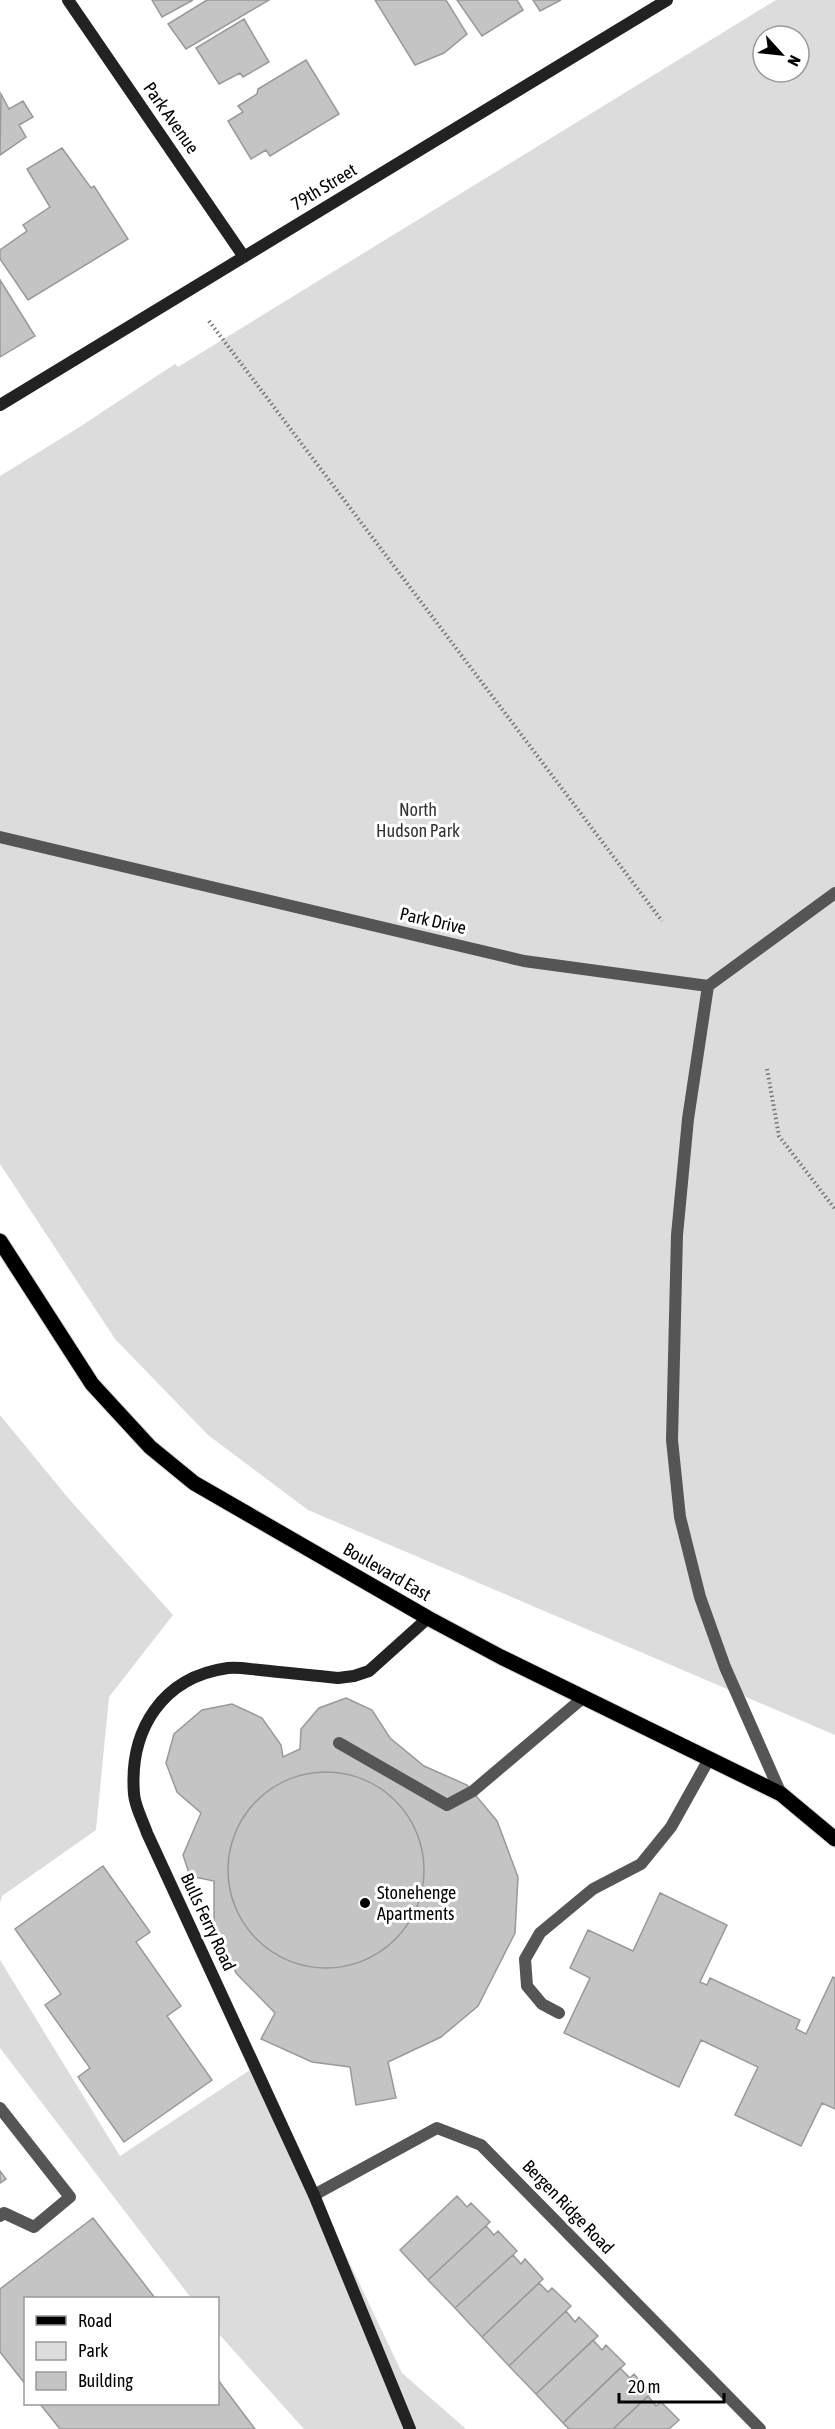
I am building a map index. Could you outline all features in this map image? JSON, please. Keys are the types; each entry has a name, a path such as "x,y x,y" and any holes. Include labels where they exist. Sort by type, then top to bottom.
{"main road":[{"name":"Boulevard East","path":"0,1241 92,1384 150,1447 195,1483 428,1618 501,1657 781,1794 835,1839"}],"street":[{"name":"Park Avenue","path":"68,0 244,257"},
{"name":"79th Street","path":"0,405 667,0"},
{"name":"Park Drive","path":"0,837 524,961 708,986"},
{"path":"781,1794 724,1667 700,1597 680,1516 672,1440 678,1223 688,1119 708,986 835,893"},
{"name":"Bulls Ferry Road","path":"410,2429 314,2195 147,1833 134,1797 134,1767 140,1737 154,1711 173,1689 203,1674 230,1668 338,1678 354,1676 369,1671 428,1618"},
{"path":"339,1743 447,1805 473,1791 584,1697"},
{"path":"559,2013 542,2004 527,1986 525,1959 540,1933 593,1889 641,1864 671,1827 709,1759"},
{"path":"0,2108 70,2197 34,2227 4,2212 0,2216"},
{"name":"Bergen Ridge Road","path":"314,2195 437,2128 481,2145 760,2429"}],"path":[{"path":"209,321 662,921"},
{"path":"767,1069 779,1136 835,1209"}],"green space":[{"name":"North Hudson Park","path":"776,0 835,0 835,1735 308,1510 208,1435 115,1339 0,1164 0,476 175,364 178,367"},
{"path":"0,1415 69,1499 173,1615 109,1697 96,1830 2,1896 0,1903"},
{"path":"0,1960 120,2156 256,2066 402,2373 466,2429 304,2429 219,2334 219,2297 190,2297 0,2048"}],"building":[{"path":"152,0 193,0 162,17"},
{"path":"207,0 269,0 186,49 168,24"},
{"path":"375,0 446,0 467,34 444,53 415,65"},
{"path":"457,0 517,0 523,10 482,36"},
{"path":"533,0 561,0 540,11"},
{"path":"244,19 269,62 243,77 240,73 219,84 196,48"},
{"path":"306,60 339,114 270,156 266,150 251,159 228,121 243,112 238,106 257,94 258,89"},
{"path":"1,94 9,109 23,101 33,117 19,125 26,137 0,155"},
{"path":"62,148 91,188 94,186 128,239 28,300 0,259 0,250 27,231 23,225 50,207 27,169"},
{"path":"0,280 35,336 0,357"},
{"name":"Stonehenge Apartments","path":"346,1698 372,1710 390,1738 424,1766 467,1785 497,1821 518,1877 515,1933 478,2006 441,2037 388,2062 396,2098 356,2105 350,2067 312,2062 261,2039 275,2013 236,1973 214,1924 214,1881 190,1876 183,1855 201,1813 177,1792 166,1763 174,1734 202,1710 232,1704 262,1718 281,1745 283,1757 300,1749 301,1729 319,1708"},
{"path":"316,1772 336,1772 363,1779 388,1794 402,1808 417,1833 424,1860 424,1880 417,1907 402,1932 388,1946 354,1964 336,1968 316,1968 289,1961 264,1946 250,1932 232,1898 228,1880 228,1860 235,1833 250,1808 264,1794 298,1776"},
{"path":"103,1866 150,1932 136,1942 181,2006 167,2016 212,2080 124,2142 78,2077 90,2068 45,2005 61,1994 15,1929"},
{"path":"660,1893 727,1925 700,1982 707,1985 710,1978 800,2020 796,2029 806,2034 833,1977 835,1978 835,2109 822,2103 801,2146 735,2115 758,2067 701,2040 679,2087 564,2033 590,1978 570,1968 588,1930 633,1951"},
{"path":"0,2171 6,2179 0,2183"},
{"path":"457,2196 467,2207 471,2203 490,2222 428,2280 400,2250"},
{"path":"93,2218 154,2297 24,2297 24,2382 0,2352 0,2289"},
{"path":"486,2226 494,2235 498,2231 517,2251 455,2308 428,2280"},
{"path":"513,2255 521,2264 525,2259 543,2279 482,2337 455,2308"},
{"path":"539,2283 548,2292 552,2288 571,2306 509,2366 482,2337"},
{"path":"566,2311 575,2322 579,2317 598,2336 536,2394 509,2366"},
{"path":"593,2340 602,2350 606,2345 625,2364 563,2423 536,2394"},
{"path":"620,2368 630,2378 634,2374 651,2393 613,2429 569,2429 563,2423"},
{"path":"219,2381 255,2429 60,2429 41,2405 219,2405"},
{"path":"648,2396 656,2406 661,2402 679,2420 669,2429 613,2429"}],"place":[{"name":"Stonehenge Apartments","path":"365,1903"}]}
